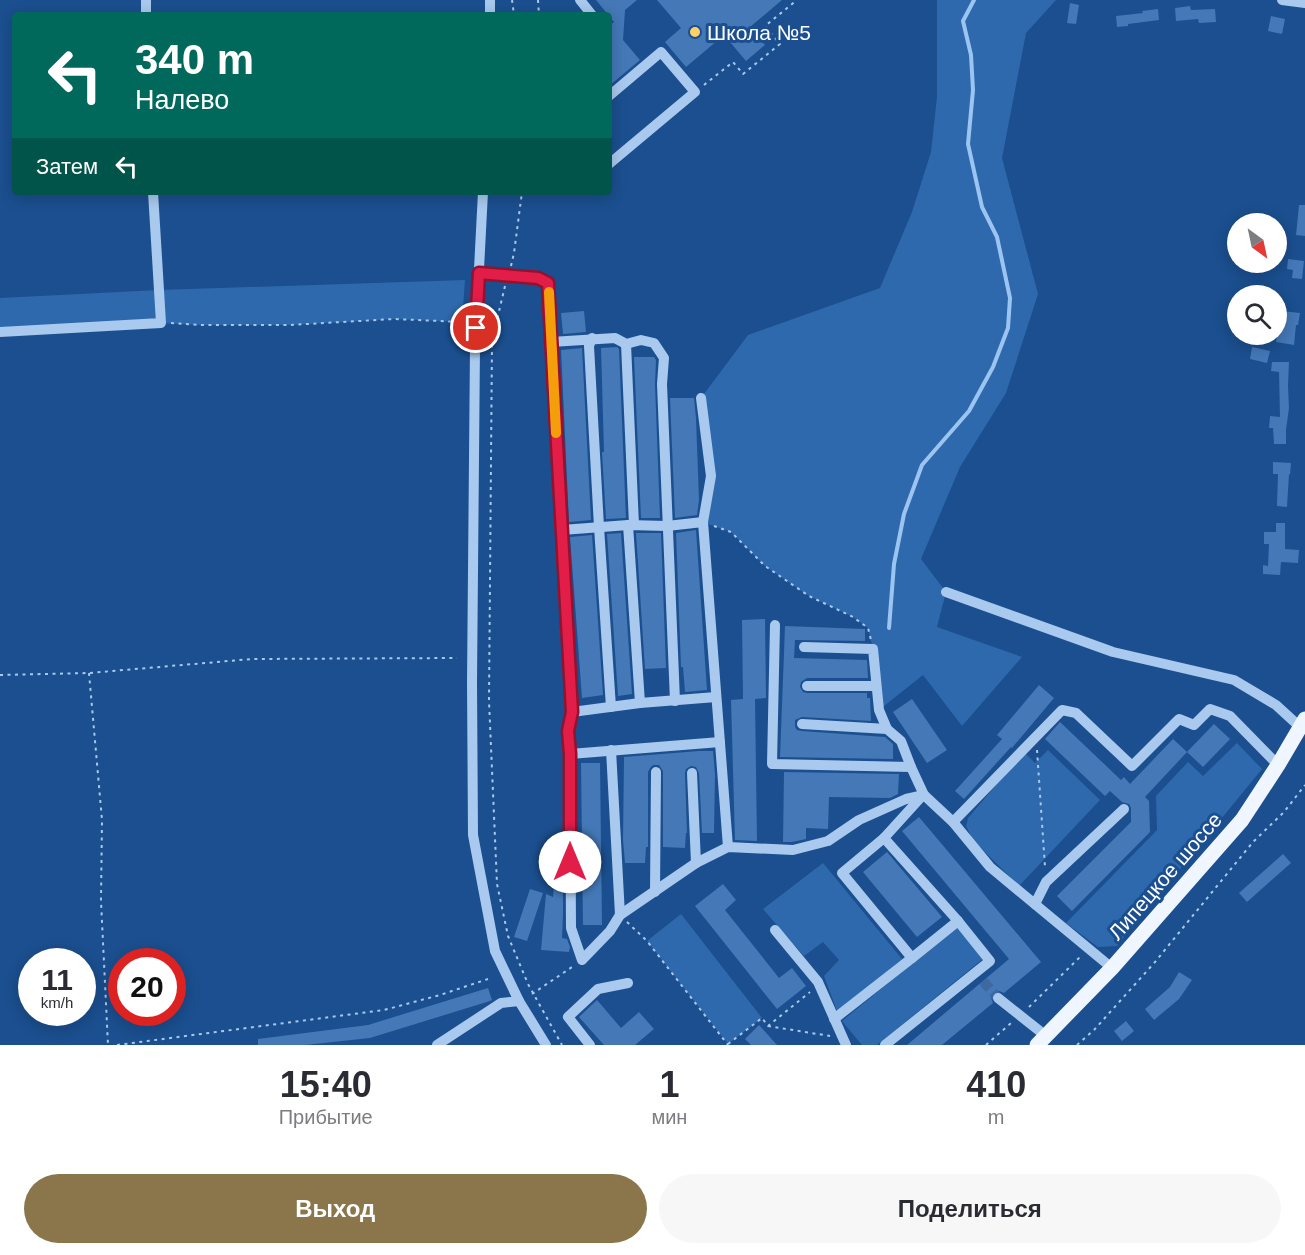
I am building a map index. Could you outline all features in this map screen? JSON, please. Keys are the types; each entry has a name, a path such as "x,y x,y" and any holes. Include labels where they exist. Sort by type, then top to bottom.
{"main road":[{"name":"Липецкое шоссе","path":"1041,1041 1112,968 1242,820 1303,723"}],"street":[{"path":"580,0 590,12"},
{"path":"1282,0 1305,3"},
{"path":"612,93 661,52 695,92 612,161"},
{"path":"0,332 160,323 153,195"},
{"path":"483,195 475,357 473,835 495,951 519,1001 546,1045"},
{"path":"479,273 538,278 548,283 572,712 568,731 571,928 582,960 610,930 620,915 696,863 728,847 793,850 828,841 859,820 906,799 924,795"},
{"path":"592,338 589,346 611,708"},
{"path":"550,342 615,338 626,344 641,340 654,343 664,358 662,384 675,701"},
{"path":"626,344 631,525 640,703"},
{"path":"701,398 711,476 703,522 728,847"},
{"path":"562,530 599,526 667,526 703,522"},
{"path":"946,592 1113,652 1234,680 1303,723"},
{"path":"775,626 772,764 911,768"},
{"path":"804,647 873,649 879,710 887,729 901,741 924,795 952,822 990,867 1112,968"},
{"path":"807,686 876,686"},
{"path":"572,712 640,703 716,697"},
{"path":"952,822 1062,710 1076,713 1132,766 1179,719 1194,725 1210,709 1230,716 1278,765"},
{"path":"802,724 887,729"},
{"path":"570,754 720,742"},
{"path":"611,750 620,915"},
{"path":"656,772 656,891"},
{"path":"692,773 696,863"},
{"path":"912,958 842,873 884,838 924,795"},
{"path":"1035,904 1047,882 1124,809"},
{"path":"884,838 958,921 990,961 885,1045"},
{"path":"834,1019 958,921"},
{"path":"775,930 818,982 844,1042"},
{"path":"982,967 983,981"},
{"path":"590,1045 567,1017 598,989 628,983"},
{"path":"998,998 1020,1016 1041,1041"},
{"path":"437,1045 501,1003 519,1001"}],"path":[{"path":"695,92 733,62 743,74 780,44 765,26 797,0"},
{"path":"522,195 514,253 492,341 489,701 497,884 508,936 528,984 562,1045"},
{"path":"160,323 290,325 394,320 462,322"},
{"path":"703,522 731,532 765,566 809,596 853,617 868,628 873,649"},
{"path":"0,675 89,673 252,658 457,658"},
{"path":"89,673 102,820 101,901 108,1045"},
{"path":"1036,735 1047,882"},
{"path":"1077,1045 1094,1030 1155,962 1253,842 1284,812 1305,785"},
{"path":"620,915 646,940 728,1045 762,1018 768,1026 844,1042"},
{"path":"986,1045 1020,1016 1089,949"},
{"path":"519,1001 582,960"},
{"path":"117,1045 384,1010 488,979"},
{"path":"768,1026 819,985"}],"shaded area":[{"path":"937,0 1056,0 1026,33 1002,158 1038,294 1006,393 960,467 921,559 946,592 937,627 1022,657 962,726 923,675 879,710 873,649 868,628 853,617 809,596 765,566 731,532 703,522 711,476 701,398 748,335 880,288 912,212 931,152 937,97"},
{"path":"465,280 462,322 394,319 290,325 161,323 0,332 0,298 159,290"},
{"path":"1237,743 1262,769 1117,946 1098,947 1066,923 1157,830 1156,796 1188,762 1203,776"},
{"path":"1048,750 1100,800 1019,886 973,840 966,826 968,818 1024,752 1035,763"},
{"path":"823,863 902,959 837,1011 824,976 839,960 823,942 804,956 763,909"},
{"path":"681,914 762,1018 728,1044 647,941"},
{"path":"958,926 984,958 877,1045 862,1045 842,1021"}],"building":[{"path":"596,0 637,0 625,10 623,40 640,60 612,83 612,24 614,22 612,12 606,12"},
{"name":"Школа №5","path":"657,0 782,0 750,27 765,45 746,61 724,35 686,67 665,42 681,28"},
{"path":"1070,3 1079,5 1076,24 1067,23"},
{"path":"1190,6 1191,10 1215,9 1216,22 1199,23 1198,19 1176,21 1175,8"},
{"path":"1158,9 1159,20 1117,27 1116,16"},
{"path":"1271,16 1285,19 1282,34 1268,31"},
{"path":"1299,205 1305,205 1305,236 1296,235"},
{"path":"1288,259 1304,261 1302,279 1292,278 1293,270 1287,269"},
{"path":"584,311 586,332 563,334 561,313"},
{"path":"1287,312 1300,313 1294,345 1287,344"},
{"path":"617,347 619,349 626,518 606,519 602,452 604,452 601,348"},
{"path":"1252,347 1270,351 1267,363 1250,359"},
{"path":"582,348 591,520 569,522 561,350"},
{"path":"634,357 654,357 656,360 660,518 641,518"},
{"path":"1272,362 1289,362 1286,444 1274,444 1273,428 1269,428 1270,416 1280,417 1279,372 1271,371"},
{"path":"670,398 694,398 696,418 699,500 697,515 675,518"},
{"path":"1273,462 1291,463 1287,507 1277,506 1278,474 1273,474"},
{"path":"1276,523 1285,523 1285,549 1299,550 1298,563 1281,562 1280,575 1263,574 1263,565 1268,566 1269,544 1264,544 1264,532 1276,532"},
{"path":"696,530 707,690 685,692 683,667 681,667 676,533"},
{"path":"621,533 632,694 618,696 607,534"},
{"path":"636,533 661,533 666,668 645,669"},
{"path":"592,535 603,695 582,698 570,537"},
{"path":"765,619 766,698 755,699 757,841 735,840 731,700 743,699 742,620"},
{"path":"785,626 865,629 865,641 795,640 794,658 867,660 868,678 807,678 801,682 800,687 803,692 807,693 867,693 867,698 870,698 871,721 802,717 795,720 795,727 802,731 885,737 893,744 893,759 780,757"},
{"path":"1039,685 1054,698 1012,748 964,799 955,791 1002,739 997,735"},
{"path":"912,699 947,750 927,763 893,712"},
{"path":"1060,722 1121,780 1124,777 1130,784 1173,739 1187,752 1145,797 1149,801 1150,832 1072,911 1057,896 1131,822 1131,808 1129,804 1122,802 1110,791 1105,796 1045,739"},
{"path":"1214,724 1230,739 1203,767 1187,752"},
{"path":"713,751 714,833 702,833 699,773 696,767 691,766 686,769 685,773 687,833 685,848 663,847 663,771 659,765 653,765 648,772 648,847 646,847 645,863 625,863 624,757"},
{"path":"581,763 600,763 602,925 583,925"},
{"path":"784,772 899,774 898,794 890,798 829,797 828,829 806,828 806,839 783,842"},
{"path":"919,817 1041,962 1004,993 999,991 993,993 991,998 993,1003 942,1045 907,1045 1009,959 902,831"},
{"path":"887,852 942,917 917,937 863,872"},
{"path":"1283,854 1291,863 1247,902 1239,893"},
{"path":"555,873 563,874 562,938 567,939 569,952 541,950 546,894 553,897"},
{"path":"723,884 736,900 725,910 779,978 792,968 806,986 777,1009 695,906"},
{"path":"530,889 543,893 527,941 514,937"},
{"path":"1179,972 1192,980 1179,999 1154,1020 1145,1009 1170,987"},
{"path":"488,988 492,1000 490,1001 370,1038 305,1045 258,1045 258,1039 368,1025"},
{"path":"597,1000 621,1028 639,1012 654,1029 635,1045 604,1045 579,1017"},
{"path":"1126,1021 1134,1031 1122,1041 1114,1031"},
{"path":"759,1025 777,1045 751,1045 745,1039"}],"waterway":[{"path":"889,628 894,564 904,514 922,465 969,411 993,367 1008,328 1010,298 997,237 982,207 968,144 973,90 971,55 963,21 974,0"}],"tunnel":[{"path":"983,981 998,998"}],"slow traffic":[{"path":"549,292 556,433"}],"place":[{"name":"Школа №5","path":"695,32"}],"route":[{"path":"476,328 479,273 538,278 548,283 572,712 568,731 570,862"}]}
